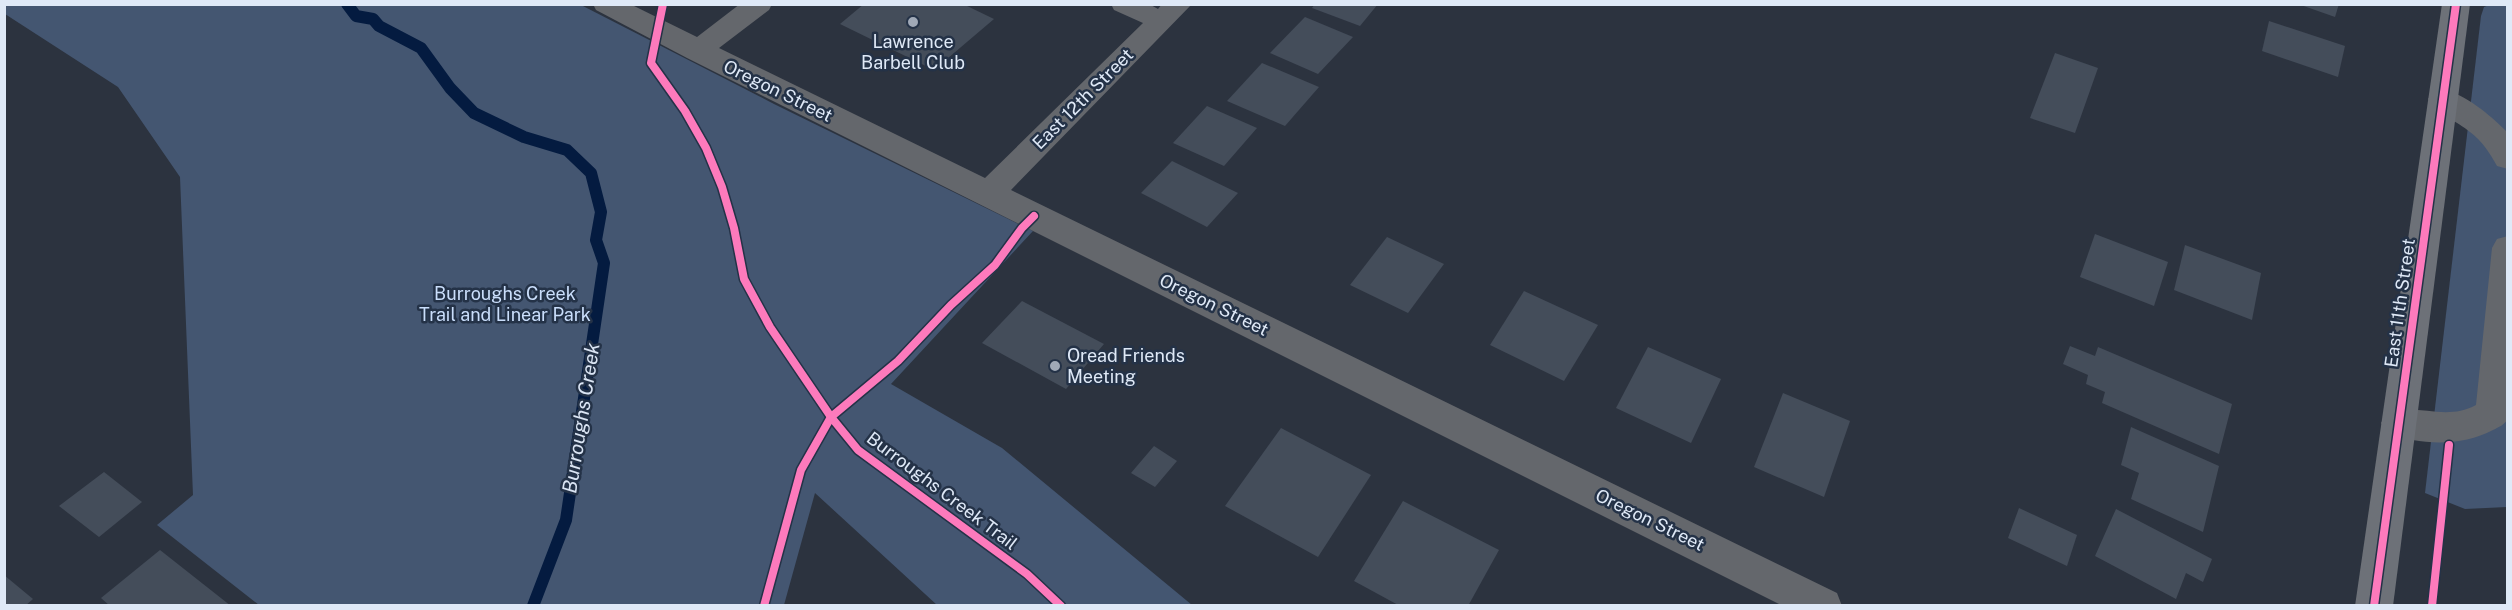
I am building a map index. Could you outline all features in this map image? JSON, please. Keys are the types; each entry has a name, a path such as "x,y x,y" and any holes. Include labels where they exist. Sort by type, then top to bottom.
{"main road":[{"name":"East 11th Street","path":"2373,606 2456,4"}],"street":[{"name":"Oregon Street","path":"606,4 1823,606"},
{"path":"697,51 759,4"},
{"path":"1124,4 1170,13"},
{"name":"East 12th Street","path":"988,194 1170,13"},
{"path":"2443,99 2487,129 2499,141 2508,158"},
{"path":"2399,423 2452,428 2468,426 2493,413 2508,248"}],"green space":[{"name":"Burroughs Creek Trail and Linear Park","path":"4,5 581,5 774,104 1033,231 891,384 1002,448 1192,605 937,605 815,493 784,605 259,605 157,525 193,495 180,177 118,87 5,14"},
{"path":"2507,5 2507,507 2465,509 2425,493 2481,16 2484,7"}],"building":[{"path":"864,4 963,4 994,19 934,70 840,24"},
{"path":"1315,4 1378,4 1360,26 1312,8"},
{"path":"2298,4 2339,4 2335,17"},
{"path":"1305,17 1353,37 1318,74 1270,53"},
{"path":"2269,21 2345,46 2338,77 2262,51"},
{"path":"2055,53 2098,68 2075,133 2030,118"},
{"path":"1262,63 1319,87 1285,126 1227,101"},
{"path":"1207,106 1257,128 1224,166 1173,143"},
{"path":"1172,161 1238,193 1207,227 1141,193"},
{"path":"2095,234 2168,262 2154,306 2080,277"},
{"path":"1387,237 1444,264 1408,313 1350,285"},
{"path":"2185,245 2261,273 2252,320 2174,290"},
{"path":"1524,291 1598,325 1564,381 1490,345"},
{"name":"Oread Friends Meeting","path":"1022,301 1104,344 1066,389 982,343"},
{"path":"2070,346 2095,356 2098,347 2232,404 2219,454 2102,403 2105,392 2086,384 2088,375 2063,364"},
{"path":"1648,347 1721,379 1691,443 1616,408"},
{"path":"1783,393 1850,421 1824,497 1754,467"},
{"path":"2131,427 2219,466 2203,532 2131,499 2139,473 2121,465"},
{"path":"1281,428 1371,475 1318,557 1225,506"},
{"path":"1154,446 1177,461 1155,487 1131,473"},
{"path":"104,472 142,502 99,537 59,506"},
{"path":"1403,501 1499,550 1468,606 1400,606 1354,581"},
{"path":"2019,508 2077,535 2067,566 2008,538"},
{"path":"2116,509 2212,559 2203,582 2186,573 2176,599 2095,556"},
{"path":"160,550 231,606 110,606 101,598"},
{"path":"4,575 33,599 25,606 4,606"}],"waterway":[{"name":"Burroughs Creek","path":"347,4 356,16 373,19 379,26 421,48 450,88 474,113 524,137 567,150 591,173 601,212 596,240 604,263 566,520 533,606"}],"cycle path":[{"name":"Burroughs Creek Trail","path":"663,4 651,63 685,111 706,148 722,187 734,228 744,279 770,327 831,417 858,450 1027,574 1061,606"},
{"path":"2374,606 2456,4"},
{"path":"764,606 801,470 831,417 898,361 951,305 995,265 1022,228 1034,216"},
{"path":"2432,606 2449,445"}],"place":[{"name":"Lawrence Barbell Club","path":"913,22"},
{"name":"Oread Friends Meeting","path":"1055,366"}]}
